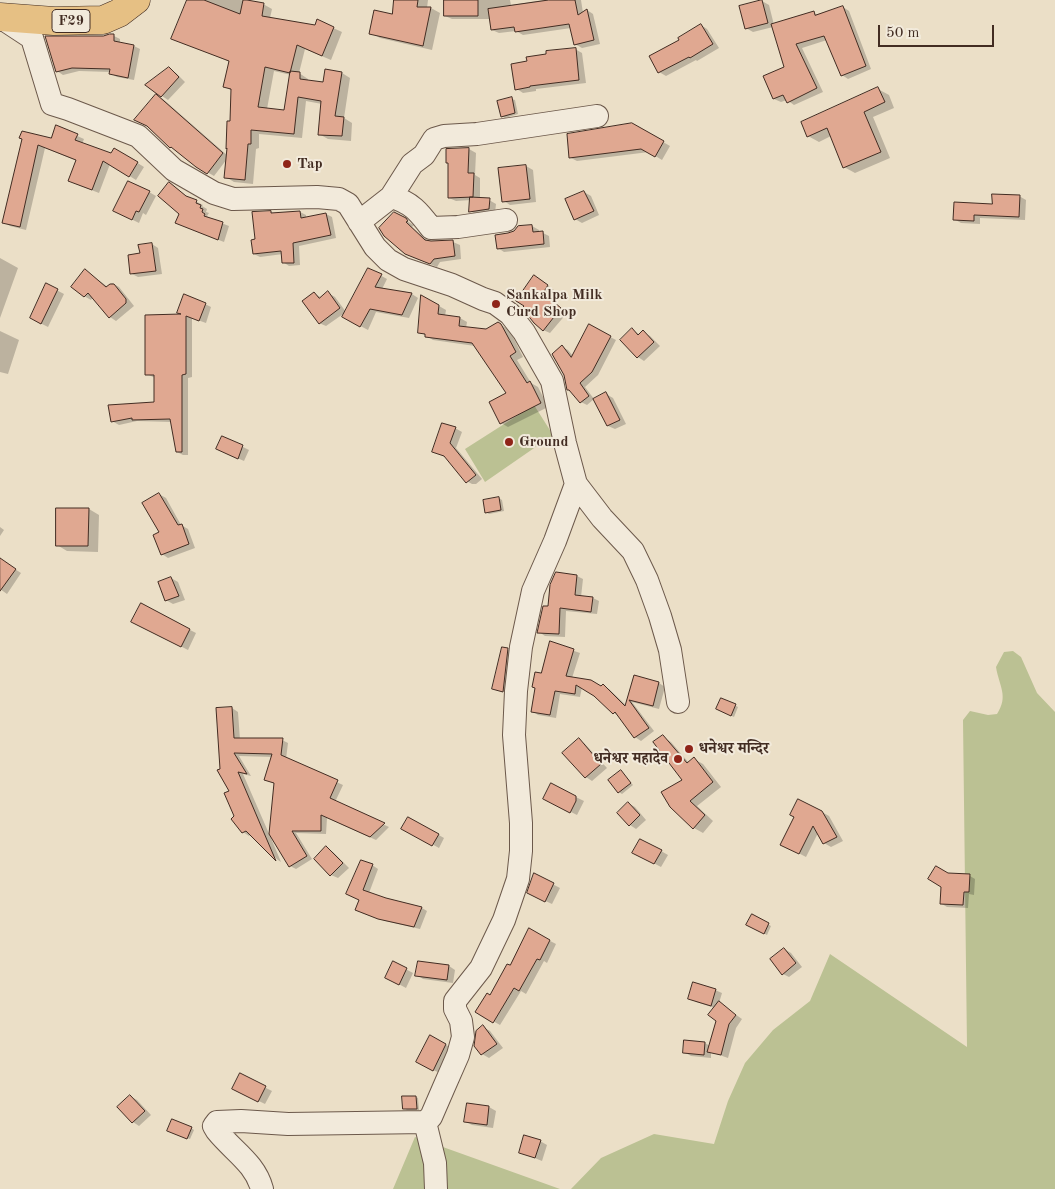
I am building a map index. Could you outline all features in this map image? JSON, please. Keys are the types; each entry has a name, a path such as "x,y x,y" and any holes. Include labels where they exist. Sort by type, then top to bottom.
{"main road":[{"name":"F29","path":"0,17 54,21 103,20 119,13 136,0"}],"street":[{"path":"0,17 32,38 52,104 138,136 174,170 214,193 233,199 317,197 339,199 348,204 376,247 388,260 404,269 452,285 496,303 510,314 524,332 552,381 576,484 602,518 633,551 647,580 670,650 678,702"},
{"path":"359,222 391,197 412,164 424,155 434,139 444,136 477,134 597,116"},
{"path":"391,197 406,201 431,228 458,227 506,220"},
{"path":"262,1189 252,1167 217,1131 214,1126 217,1122 241,1121 288,1124 425,1122 431,1117 444,1088 458,1055 463,1037 461,1021 455,1001 481,968 504,920 518,879 521,823 514,735 521,647 533,591 555,541 576,484"},
{"path":"425,1122 435,1163 436,1189"}],"green space":[{"name":"Ground","path":"534,405 553,435 485,482 465,449"},
{"path":"1013,651 1021,657 1037,693 1055,712 1055,1189 571,1189 601,1158 654,1134 714,1144 728,1101 745,1063 773,1030 810,1001 830,954 967,1047 963,720 970,711 988,715 997,714 1001,708 1003,696 996,667 1004,652"},
{"path":"415,1137 560,1189 393,1189"}],"building":[{"path":"187,0 204,0 240,14 243,0 264,3 262,16 315,25 317,19 334,27 322,56 297,45 290,71 300,72 300,79 323,82 325,69 342,72 335,116 344,117 342,136 318,135 321,101 298,97 294,134 251,130 251,144 248,144 245,180 224,178 227,121 230,121 231,89 223,87 229,61 171,39","holes":["265,67 290,73 284,110 258,107"]},
{"path":"394,0 418,0 417,7 431,7 423,46 369,34 374,10 392,14"},
{"path":"444,0 478,0 478,16 444,16"},
{"path":"549,0 575,0 578,15 587,9 594,40 574,45 569,24 515,32 514,27 491,30 488,9"},
{"path":"762,0 768,23 745,29 739,6"},
{"path":"843,6 866,66 841,76 824,36 796,44 817,88 787,103 783,95 773,99 763,76 784,67 771,24 814,11 815,15"},
{"path":"701,24 713,44 690,58 658,73 649,56 679,40 678,38"},
{"path":"114,34 114,41 134,45 128,78 109,74 110,69 72,68 56,72 45,36 103,36"},
{"path":"576,48 579,80 530,86 515,90 511,64 527,61 526,57 546,54 546,51"},
{"path":"169,67 179,77 161,97 145,85"},
{"path":"878,87 885,102 864,112 881,152 843,168 827,128 807,137 801,122"},
{"path":"156,94 223,153 207,174 170,148 147,126 134,120"},
{"path":"512,97 515,113 501,117 497,101"},
{"path":"632,123 664,141 655,157 641,149 569,158 567,134"},
{"path":"56,125 78,134 75,140 111,153 114,148 138,162 129,177 103,161 92,190 68,181 76,160 38,145 20,227 2,223 22,139 19,138 22,131 51,138"},
{"path":"469,148 468,173 474,173 473,197 448,198 446,149"},
{"path":"526,165 530,199 502,202 498,168"},
{"path":"128,181 150,191 139,212 136,211 132,220 113,211"},
{"path":"169,182 186,196 197,200 196,203 201,205 200,208 203,209 204,216 223,222 218,240 175,223 179,214 158,196"},
{"path":"584,191 594,211 574,220 565,199"},
{"path":"992,194 1020,195 1019,217 974,215 974,221 953,220 954,202 992,204"},
{"path":"470,197 490,198 489,209 469,212"},
{"path":"271,211 271,213 300,211 301,218 326,213 331,235 293,243 294,263 282,263 281,251 253,254 251,240 255,239 252,212"},
{"path":"394,212 406,218 408,221 406,222 425,240 453,240 455,256 434,259 430,264 405,254 384,236 379,228"},
{"path":"532,225 533,232 543,231 544,244 497,249 495,235 514,231 518,226"},
{"path":"152,243 156,271 130,274 128,255 140,253 138,245"},
{"path":"368,268 382,274 375,287 412,293 402,315 370,309 360,327 342,317"},
{"path":"85,269 106,287 114,284 126,299 126,303 109,318 88,293 84,297 71,287"},
{"path":"534,275 548,285 543,293 561,308 543,331 522,308 524,306 516,301"},
{"path":"46,283 58,289 41,324 30,318"},
{"path":"328,291 340,308 319,324 302,301 314,292 319,298"},
{"path":"184,294 206,303 199,321 186,316 186,374 182,375 182,452 176,452 170,419 132,420 132,418 111,422 108,405 154,402 154,375 145,375 145,315 181,314 177,313"},
{"path":"421,295 439,305 438,314 460,317 459,326 486,329 498,322 501,324 516,352 510,356 527,383 530,381 541,403 500,424 489,402 506,393 472,343 425,337 425,334 418,333"},
{"path":"589,324 611,336 592,372 580,383 589,396 580,403 567,390 564,375 552,354 562,345 571,357"},
{"path":"632,328 638,335 643,330 654,342 637,358 620,340"},
{"path":"606,392 620,420 607,426 593,399"},
{"path":"442,423 456,427 450,443 476,475 466,483 444,456 432,452"},
{"path":"222,436 243,445 238,459 216,449"},
{"path":"159,493 178,525 182,524 189,544 161,555 153,535 159,532 142,503"},
{"path":"499,497 501,510 485,513 483,500"},
{"path":"56,508 89,508 88,546 56,546"},
{"path":"0,558 16,569 0,591"},
{"path":"556,572 577,575 575,595 593,597 591,612 560,608 559,634 537,633 543,606 548,606 550,585"},
{"path":"171,577 179,596 165,601 158,582"},
{"path":"141,603 190,629 181,647 131,622"},
{"path":"550,641 574,649 566,676 591,680 601,686 603,684 625,706 634,675 659,682 653,706 629,700 649,728 634,738 615,712 613,714 594,696 576,685 575,694 555,691 550,715 531,712 535,688 532,687 535,672 541,673"},
{"path":"502,647 508,648 503,692 492,689"},
{"path":"721,698 736,704 731,716 716,709"},
{"path":"232,707 234,738 283,738 281,755 338,780 330,798 385,823 370,837 321,815 321,831 292,831 307,856 289,867 269,834 274,783 264,780 272,754 234,753 247,774 238,772 276,861 246,831 242,833 231,819 234,816 224,793 229,791 217,770 220,769 216,708"},
{"path":"663,735 687,763 694,757 713,782 690,801 705,815 693,829 670,807 661,792 682,780 653,742"},
{"path":"579,738 601,764 585,778 562,753"},
{"path":"621,770 631,783 618,793 608,780"},
{"path":"551,783 576,796 576,801 570,813 543,799"},
{"path":"798,799 822,811 837,837 823,844 813,826 799,854 780,845 794,817 790,815"},
{"path":"628,802 640,815 629,826 617,813"},
{"path":"408,817 439,834 432,846 401,829"},
{"path":"640,839 662,850 654,864 632,853"},
{"path":"326,846 343,863 330,876 314,859"},
{"path":"361,860 373,864 363,890 422,907 414,927 378,919 355,910 359,900 346,894"},
{"path":"936,866 948,873 970,874 969,892 964,892 963,905 940,904 941,887 928,879"},
{"path":"534,873 554,883 545,902 527,893"},
{"path":"752,914 769,923 764,934 746,925"},
{"path":"529,928 550,940 540,960 537,959 519,991 514,988 493,1023 475,1012 487,993 490,995 507,964 510,965"},
{"path":"784,948 796,963 782,975 770,959"},
{"path":"393,961 407,968 399,985 385,978"},
{"path":"418,961 449,965 447,980 415,976"},
{"path":"693,982 716,989 711,1006 688,999"},
{"path":"719,1001 736,1015 729,1024 721,1055 707,1052 716,1021 708,1015"},
{"path":"483,1025 497,1044 481,1055 474,1046 476,1031"},
{"path":"430,1035 446,1044 433,1071 416,1062"},
{"path":"684,1040 705,1042 704,1055 683,1053"},
{"path":"240,1073 266,1086 258,1102 232,1089"},
{"path":"130,1095 145,1111 132,1123 117,1107"},
{"path":"402,1096 416,1096 417,1109 403,1109"},
{"path":"467,1103 489,1106 487,1125 464,1122"},
{"path":"172,1119 192,1127 187,1139 167,1131"},
{"path":"524,1135 541,1140 535,1158 519,1153"}],"place":[{"name":"Tap","path":"287,164"},
{"name":"Sankalpa Milk Curd Shop","path":"496,304"},
{"name":"Ground","path":"509,442"},
{"name":"धनेश्वर मन्दिर","path":"689,749"},
{"name":"धनेश्वर महादेव","path":"678,759"}]}
